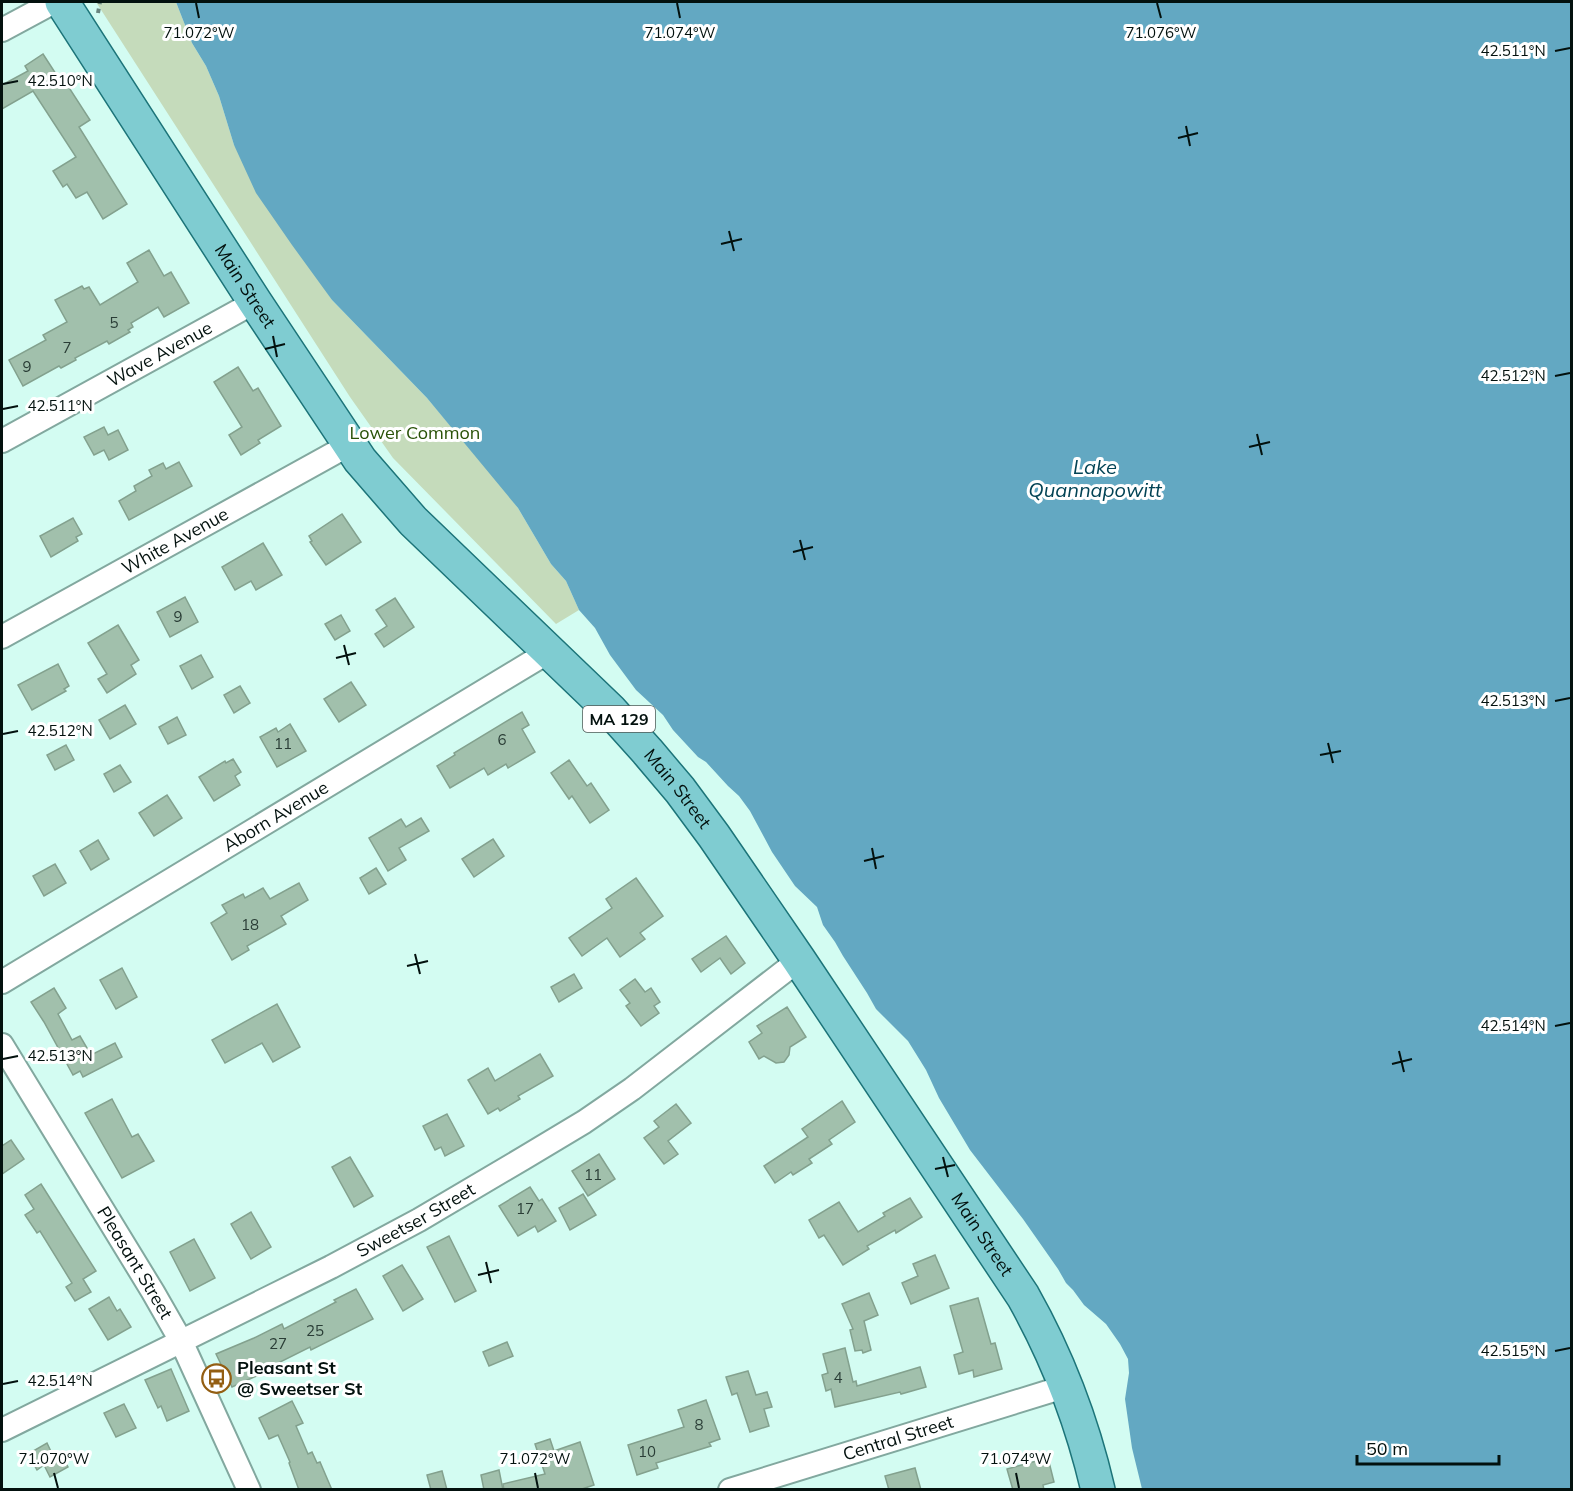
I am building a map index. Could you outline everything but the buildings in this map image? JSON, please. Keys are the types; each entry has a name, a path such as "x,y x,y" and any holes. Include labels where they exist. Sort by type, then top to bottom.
{"main road":[{"name":"Main Street","path":"62,2 255,302 349,445 373,476 413,521 617,718 675,783 714,836 800,960 1023,1296 1041,1328 1067,1386 1086,1442 1098,1490"}],"street":[{"path":"2,30 54,2"},
{"name":"Wave Avenue","path":"2,441 255,302"},
{"name":"White Avenue","path":"2,637 349,445"},
{"name":"Aborn Avenue","path":"2,982 550,651"},
{"name":"Sweetser Street","path":"2,1430 376,1244 584,1122 632,1089 800,960"},
{"name":"Pleasant Street","path":"2,1045 181,1341 249,1490"},
{"name":"Central Street","path":"730,1490 1067,1386"}],"green space":[{"name":"Lower Common","path":"96,2 176,2 192,43 206,66 219,96 234,145 332,300 427,398 498,482 518,508 551,564 566,581 579,610 556,624 393,458 350,397"}],"water":[{"name":"Lake Quannapowitt","path":"176,2 1571,2 1571,1489 1142,1489 1132,1448 1125,1399 1129,1373 1128,1359 1120,1344 1106,1324 1084,1305 1066,1283 1023,1219 970,1150 908,1041 876,1009 823,925 817,907 795,886 739,796 706,762 698,757 673,730 663,715 636,690 610,655 595,628 579,610 566,581 551,564 518,508 427,398 332,300 292,245 256,193 234,145 219,96 206,66 192,43"}],"place":[{"name":"Pleasant St @ Sweetser St","path":"216,1378"}]}
